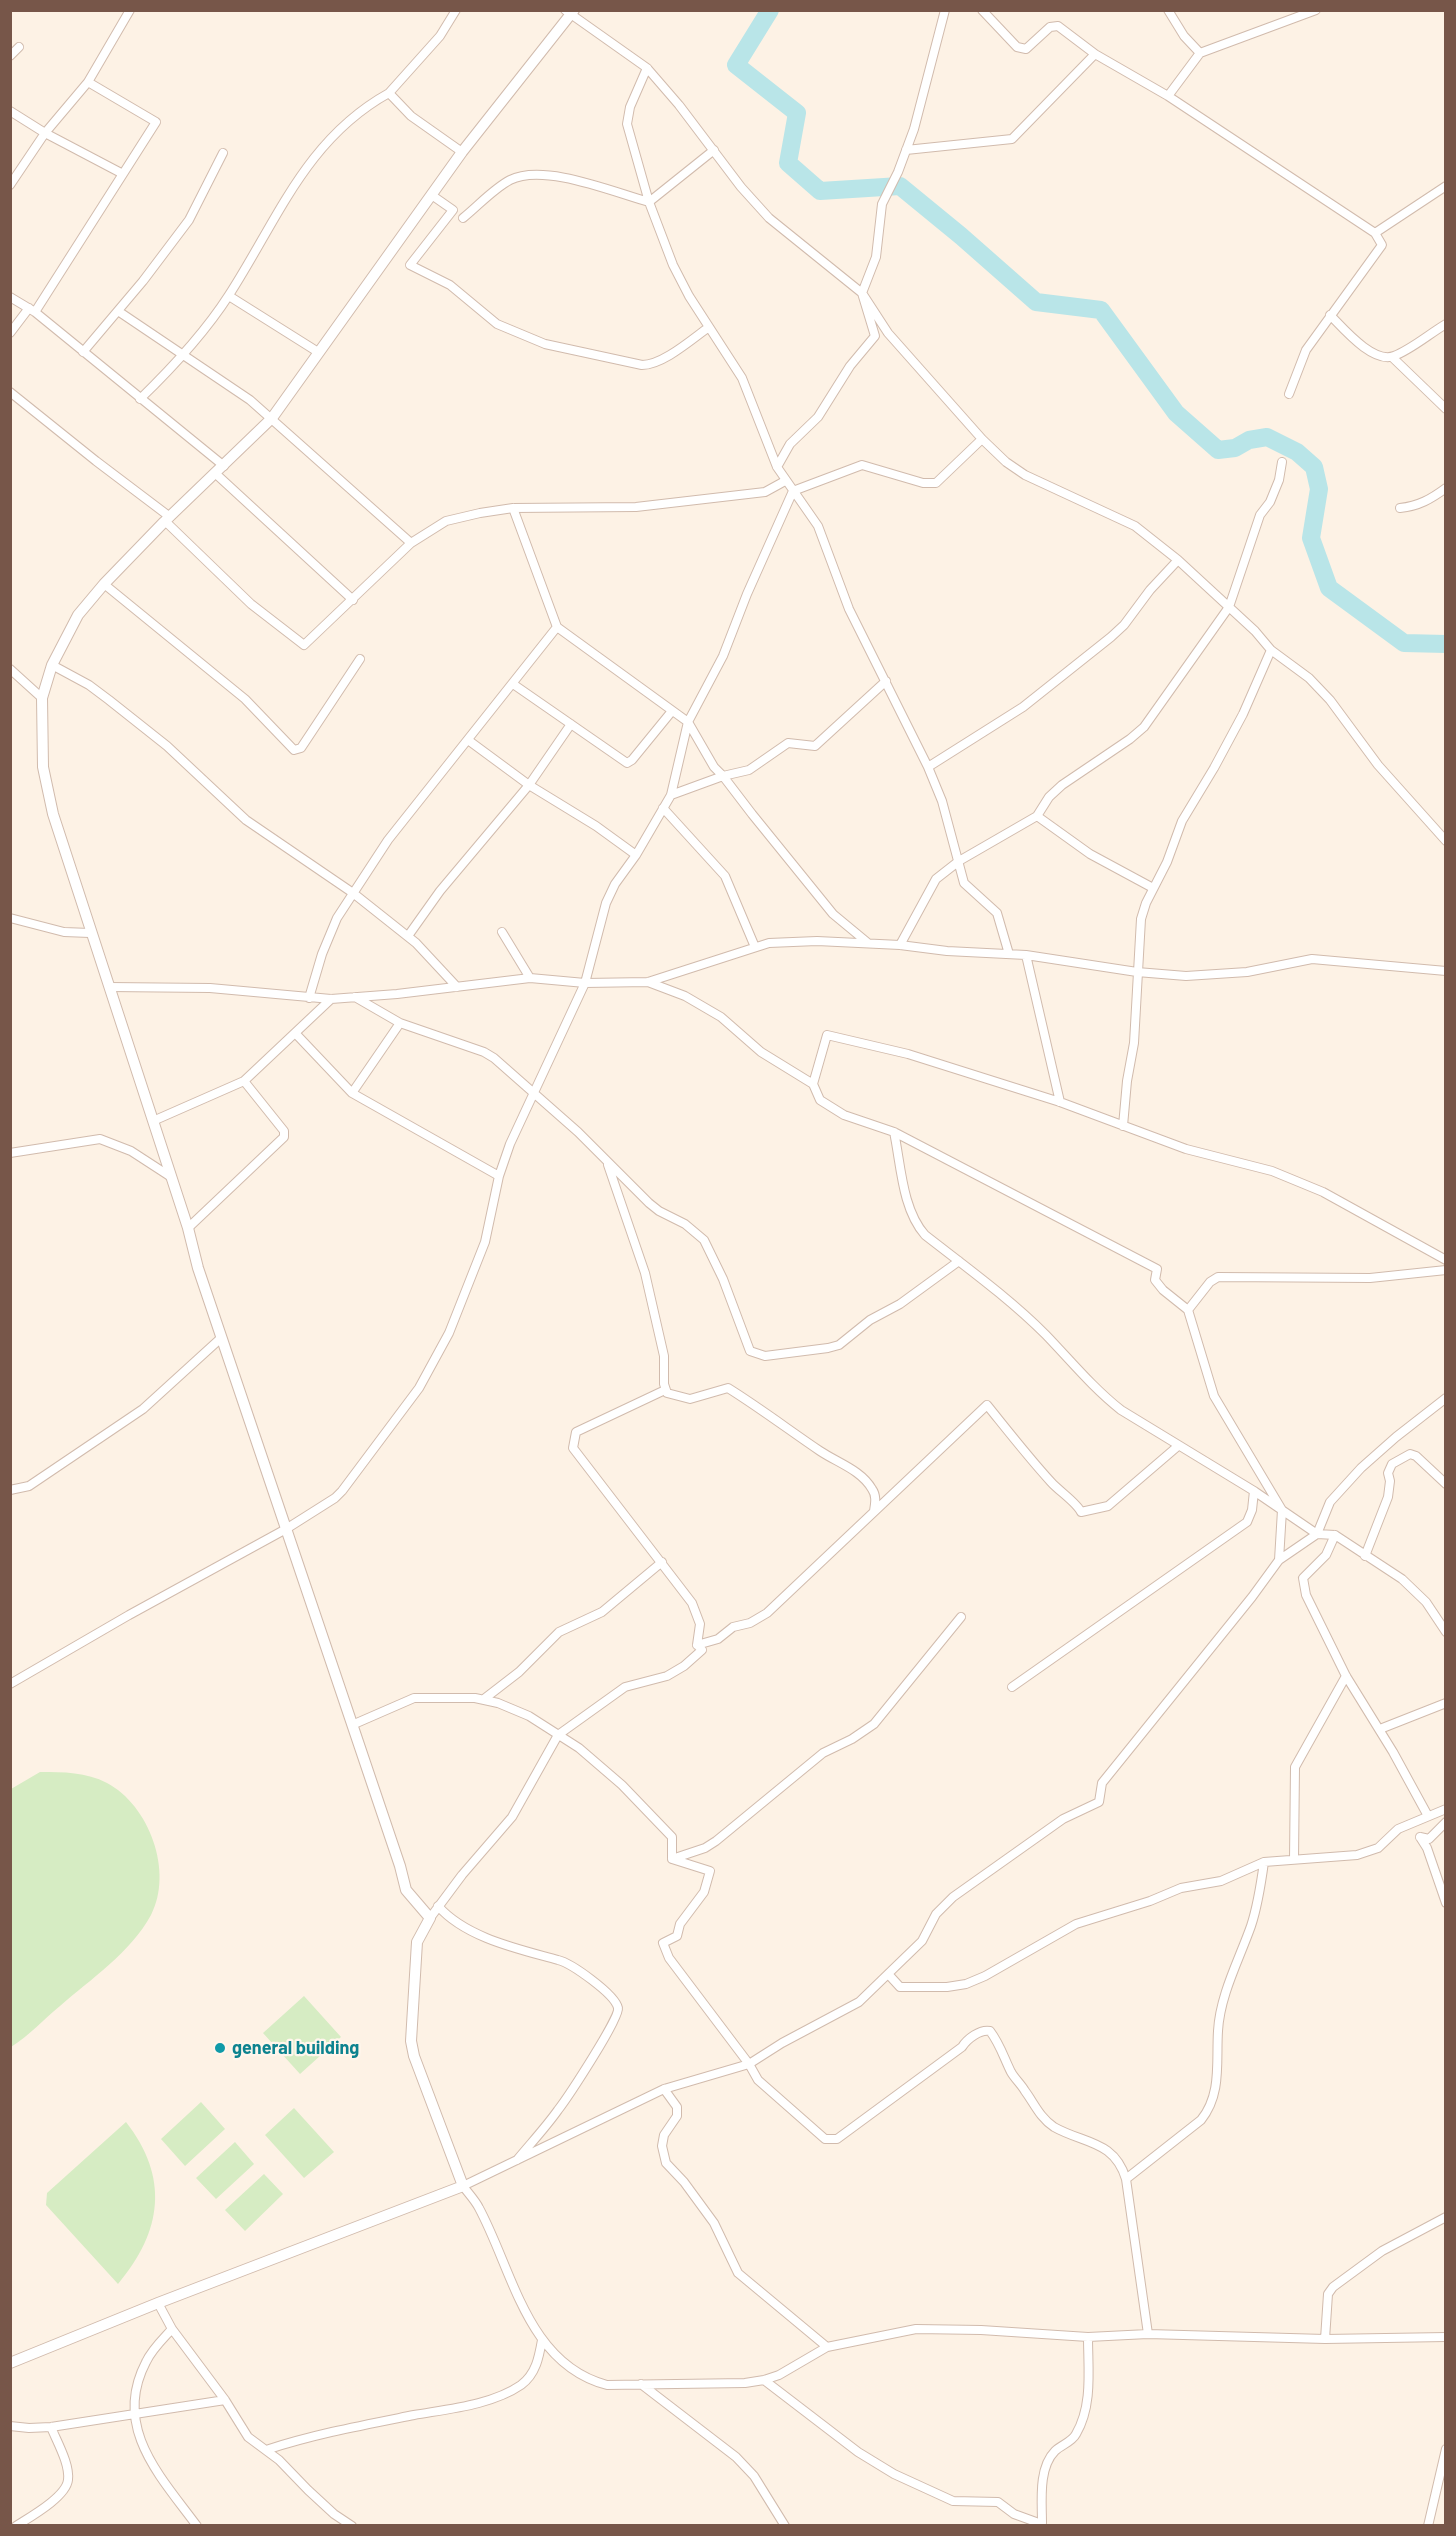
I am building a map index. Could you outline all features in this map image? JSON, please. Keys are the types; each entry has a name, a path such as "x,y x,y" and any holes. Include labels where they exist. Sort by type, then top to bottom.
{"street":[{"path":"10,185 45,133 88,82 130,10"},
{"path":"140,399 183,357 229,296 293,184 319,150 348,120 389,93 440,36 456,10"},
{"path":"777,467 790,444 818,417 850,366 875,336 862,293 876,257 882,204 898,172 914,129 945,10"},
{"path":"982,10 1017,47 1022,49 1026,49 1054,24 1095,54 1168,96 1375,233 1382,245 1306,350 1289,394"},
{"path":"1168,10 1184,36 1200,53"},
{"path":"1168,96 1200,53 1316,10"},
{"path":"430,1918 406,1890 400,1866 221,1338 188,1228 90,933 45,785 41,749 42,698 52,666 78,615 104,584 168,519 272,418 433,196 462,152 570,12 647,68 741,187 769,218 862,293 888,333 982,439 1006,462 1025,475 1135,526 1178,560 1271,650 1309,678 1330,700 1378,765 1446,841"},
{"path":"10,56 19,47"},
{"path":"906,150 1012,139 1095,54"},
{"path":"647,68 630,107 627,124 649,202 673,265 689,296 751,396 777,467 818,526 849,609 928,767 942,801 964,883 997,913 1009,954"},
{"path":"10,333 32,310 156,122 88,82"},
{"path":"389,93 411,116 462,152"},
{"path":"10,111 45,133 123,174"},
{"path":"649,202 714,150"},
{"path":"83,352 189,220 223,153"},
{"path":"463,218 508,181 522,175 538,173 566,178 649,202"},
{"path":"1375,233 1446,186"},
{"path":"433,196 453,210 410,265 450,285 497,324 545,344 642,365 651,364 678,349 709,327"},
{"path":"229,296 318,352"},
{"path":"10,297 32,310 140,399 220,470 353,600"},
{"path":"118,311 183,357 250,400 411,543"},
{"path":"1330,315 1368,351 1392,357 1446,324"},
{"path":"1392,357 1446,409"},
{"path":"10,392 168,519 251,604 302,644 309,641 411,543 446,521 513,508 636,507 765,492 785,481"},
{"path":"10,1684 129,1615 286,1529 335,1498 342,1491 419,1388 449,1333 485,1242 499,1176 510,1144 567,1027 585,983 606,903 615,884 636,855 671,795 687,722 723,656 747,594 793,491 862,465 929,484 941,480 982,439"},
{"path":"900,945 936,879 959,861 1037,816 1049,797 1062,785 1144,727 1229,607 1260,515 1270,502 1280,480 1282,462"},
{"path":"1400,508 1430,500 1446,488"},
{"path":"513,508 557,627 687,722 714,767 759,824 833,914 868,943"},
{"path":"928,767 1023,707 1111,637 1124,625 1150,590 1178,560"},
{"path":"104,584 245,699 294,750 301,748 360,659"},
{"path":"309,998 328,939 353,893 388,840 557,627"},
{"path":"1123,1126 1127,1081 1134,1043 1141,919 1153,888 1164,870 1182,821 1243,714 1271,650"},
{"path":"52,666 89,685 109,700 167,746 246,820 353,893 408,936 457,987"},
{"path":"10,669 42,698"},
{"path":"671,795 723,776 749,770 788,743 815,746 886,681"},
{"path":"513,684 627,763 632,760 672,711"},
{"path":"408,936 440,891 529,784 572,724"},
{"path":"468,740 529,784 596,826 636,855"},
{"path":"663,808 725,876 755,947"},
{"path":"1037,816 1090,854 1153,888"},
{"path":"10,918 64,932 90,933"},
{"path":"502,932 530,978"},
{"path":"109,987 210,988 332,999 530,978 585,983 648,982 755,947 793,941 868,943 947,951 1026,955 1137,972 1186,976 1247,972 1312,959 1446,971"},
{"path":"1026,955 1060,1102"},
{"path":"648,982 686,996 721,1017 761,1052 813,1084 820,1100 844,1115 894,1132 1157,1269 1155,1280 1163,1290 1188,1310 1214,1396 1282,1510 1279,1560"},
{"path":"355,997 400,1023 484,1052 494,1058 578,1132 607,1164 649,1203 659,1211 685,1224 704,1240 723,1279 750,1351 765,1356 838,1345 870,1320 900,1304 958,1261"},
{"path":"153,1121 244,1081 332,999"},
{"path":"352,1092 400,1023"},
{"path":"296,1034 352,1092 499,1176"},
{"path":"813,1084 827,1035 908,1054 1060,1102 1186,1149 1272,1171 1323,1192 1446,1260"},
{"path":"188,1228 284,1137 284,1131 244,1081"},
{"path":"894,1132 910,1209 916,1224 925,1235 1004,1297 1045,1334 1102,1396 1178,1446 1254,1491 1317,1534 1335,1535 1409,1585 1426,1602 1446,1632"},
{"path":"10,1153 100,1139 131,1152 171,1177"},
{"path":"607,1164 645,1273 666,1365 665,1390 671,1396 690,1399 728,1388 823,1453 854,1470 875,1494 874,1511"},
{"path":"1188,1310 1210,1282 1218,1277 1370,1278 1446,1270"},
{"path":"10,1490 29,1486 142,1408 221,1338"},
{"path":"665,1390 581,1429 576,1432 572,1443 573,1448 696,1609 700,1624 697,1645"},
{"path":"10,2363 158,2302 463,2186 664,2089 748,2064 859,2002 922,1941 936,1914 962,1890 1062,1820 1099,1802 1102,1783 1252,1597 1279,1560 1317,1534 1330,1502 1361,1468 1446,1398"},
{"path":"697,1645 718,1639 733,1627 750,1623 767,1613 987,1405 1048,1479 1081,1512 1108,1506 1178,1446"},
{"path":"1365,1556 1388,1497 1390,1481 1388,1473 1392,1464 1410,1454 1416,1456 1446,1484"},
{"path":"1012,1687 1247,1522 1252,1509 1254,1491"},
{"path":"1335,1535 1326,1555 1306,1573 1302,1583 1346,1676 1380,1729 1428,1816"},
{"path":"484,1699 519,1672 559,1632 602,1612 662,1562"},
{"path":"672,1859 705,1848 716,1841 823,1753 874,1724 961,1617"},
{"path":"697,1645 702,1650 684,1666 667,1676 625,1687 558,1735 512,1817 438,1906 417,1942 411,2041 414,2056 463,2186 479,2206 528,2317 542,2340 565,2364 588,2380 607,2385 745,2383 779,2375 827,2347 916,2329 981,2330 1088,2337 1148,2334 1325,2339 1446,2337"},
{"path":"1294,1859 1295,1767 1346,1676"},
{"path":"352,1725 414,1698 484,1699 529,1716 597,1762 645,1807 672,1837 672,1859"},
{"path":"1380,1729 1446,1703"},
{"path":"889,1975 900,1987 947,1987 966,1984 985,1976 1076,1924 1150,1901 1181,1888 1221,1881 1264,1862 1357,1855 1378,1848 1398,1829 1446,1809"},
{"path":"1446,1822 1429,1839 1420,1837 1427,1848 1446,1903"},
{"path":"672,1859 710,1871 704,1892 680,1924 676,1936 663,1943 669,1958 758,2080 825,2139 846,2133 962,2047 965,2042 986,2030 994,2036 1011,2071 1035,2108 1053,2126 1111,2152 1121,2164 1125,2179 1148,2334"},
{"path":"1125,2179 1201,2120 1208,2111 1218,2077 1218,2030 1221,2008 1252,1922 1264,1862"},
{"path":"438,1906 450,1920 517,1950 561,1960 609,1994 618,2007 618,2014 609,2031 559,2110 515,2162"},
{"path":"664,2089 677,2107 677,2116 664,2135 662,2146 666,2163 684,2182 714,2223 738,2273 827,2347"},
{"path":"1325,2339 1328,2294 1333,2287 1382,2251 1446,2217"},
{"path":"158,2302 172,2329 225,2400 244,2432 279,2460 334,2514 352,2526"},
{"path":"172,2329 146,2362 133,2413 136,2430 147,2456 197,2526"},
{"path":"1038,2524 1047,2464 1055,2451 1076,2434 1086,2410 1088,2337"},
{"path":"266,2450 303,2438 465,2406 503,2394 521,2385 532,2374 538,2361 542,2340"},
{"path":"764,2380 849,2446 894,2474 953,2501 998,2502 1014,2514 1038,2524 1052,2526"},
{"path":"641,2384 736,2457 754,2476 784,2526"},
{"path":"10,2426 51,2427 225,2400"},
{"path":"16,2526 58,2496 67,2484 67,2469 51,2427"},
{"path":"1428,2526 1446,2449"}],"green space":[{"path":"40,1772 91,1777 107,1783 122,1793 135,1807 153,1841 160,1879 151,1915 133,1941 110,1964 11,2047 11,1789"},
{"path":"304,1996 341,2037 300,2074 263,2033"},
{"path":"201,2102 225,2129 185,2166 161,2139"},
{"path":"294,2108 334,2152 304,2178 265,2135"},
{"path":"126,2122 140,2143 149,2163 154,2183 155,2204 152,2224 144,2244 118,2284 46,2205 47,2193"},
{"path":"235,2142 254,2164 216,2199 196,2178"},
{"path":"264,2174 283,2194 245,2231 225,2210"}],"waterway":[{"path":"770,10 736,65 797,113 788,163 820,191 900,186 1036,302 1101,310 1176,413 1218,450 1235,448 1249,440 1267,437 1297,452 1314,467 1319,489 1311,538 1329,588 1404,643 1446,644"}],"place":[{"name":"general building","path":"220,2048"}]}
